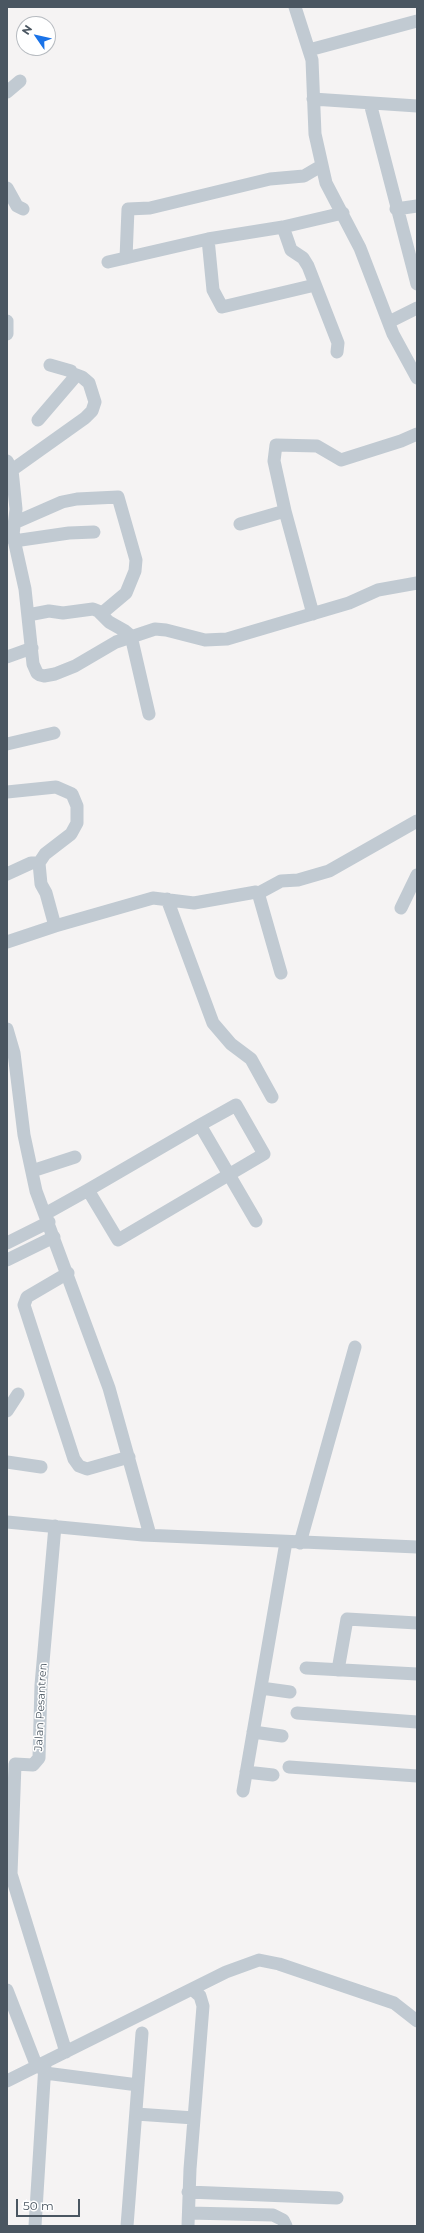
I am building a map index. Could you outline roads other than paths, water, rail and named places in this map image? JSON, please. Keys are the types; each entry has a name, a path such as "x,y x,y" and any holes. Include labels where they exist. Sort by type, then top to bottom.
{"street":[{"path":"295,7 309,50 313,78 315,134 321,166 330,192 360,248 393,334 417,378"},
{"path":"309,50 417,21"},
{"path":"7,92 20,81"},
{"path":"313,98 417,106"},
{"path":"370,103 396,209 417,284"},
{"path":"126,258 128,210 150,208 270,179 304,176 321,166"},
{"path":"7,188 17,206 23,209"},
{"path":"396,209 417,206"},
{"path":"108,262 208,239 283,227 343,214"},
{"path":"283,227 292,250 305,261 338,343 337,352"},
{"path":"208,239 213,290 222,307 315,285"},
{"path":"389,322 417,308"},
{"path":"7,321 7,334"},
{"path":"50,365 65,368 82,377 89,383 95,402 92,411 85,418 9,466 16,509 12,534 25,589 34,668 36,673 44,676 76,666 109,645 131,636 161,629 205,640 227,639 349,603 385,588 417,583"},
{"path":"38,420 71,383 74,374"},
{"path":"313,614 285,511 274,461 276,445 317,446 341,460 401,441 417,434"},
{"path":"12,534 62,502 76,499 118,497 136,560 136,571 126,593 101,614"},
{"path":"240,524 285,511"},
{"path":"12,534 94,532"},
{"path":"28,615 49,611 63,614 86,608 96,610 109,622 131,636 149,714"},
{"path":"7,657 32,648"},
{"path":"7,744 54,732"},
{"path":"7,792 56,787 72,794 77,806 77,823 71,834 45,854 39,863 41,884 46,893 54,926"},
{"path":"7,942 54,926 153,898 194,903 253,892 258,894 281,881 298,880 329,871 417,821"},
{"path":"7,874 31,863 39,863"},
{"path":"401,908 417,875"},
{"path":"258,894 281,972"},
{"path":"167,899 213,1023 231,1044 251,1059 272,1097"},
{"path":"7,1029 14,1053 24,1135 36,1191 109,1388 150,1535"},
{"path":"7,1243 88,1190 236,1105 264,1154 118,1240 88,1190"},
{"path":"200,1126 256,1221"},
{"path":"32,1171 75,1157"},
{"path":"7,1260 54,1237"},
{"path":"68,1274 27,1296 24,1305 74,1459 79,1466 87,1469 129,1457"},
{"path":"300,1543 355,1347"},
{"path":"7,1410 18,1394"},
{"path":"7,1462 41,1467"},
{"path":"7,1522 150,1535 300,1543 417,1547"},
{"name":"Jalan Pesantren","path":"55,1526 41,1685 39,1758 33,1765 11,1765 11,1874 66,2052"},
{"path":"243,1792 286,1542"},
{"path":"338,1670 347,1619 417,1623"},
{"path":"306,1668 417,1674"},
{"path":"261,1688 290,1692"},
{"path":"297,1713 417,1722"},
{"path":"253,1732 282,1736"},
{"path":"289,1767 417,1776"},
{"path":"246,1772 273,1775"},
{"path":"7,2081 42,2068 66,2052 226,1972 259,1960 279,1964 394,2002 417,2021"},
{"path":"192,1989 200,1996 202,2006 188,2192 189,2220 273,2215 284,2220 286,2226"},
{"path":"7,1990 42,2068 35,2226"},
{"path":"127,2226 142,2032"},
{"path":"42,2068 138,2085"},
{"path":"136,2114 194,2118"},
{"path":"188,2192 337,2198"}]}
